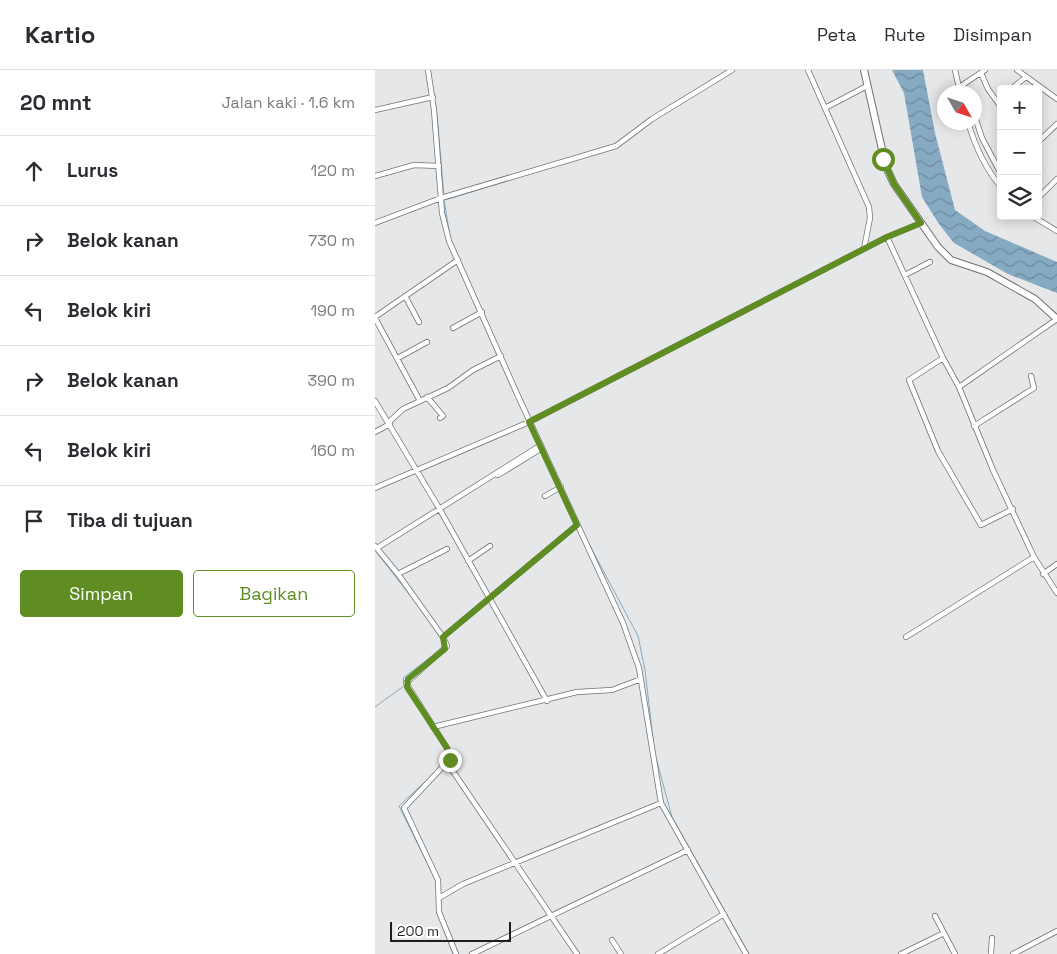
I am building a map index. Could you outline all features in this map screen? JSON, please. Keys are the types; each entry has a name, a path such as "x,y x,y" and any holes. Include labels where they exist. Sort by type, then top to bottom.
{"street":[{"path":"427,70 433,97 439,166 449,241 501,356 533,419 541,447 623,623 641,679 661,802 746,954"},
{"path":"375,222 443,197 616,146 652,119 732,70"},
{"path":"814,70 808,71 869,207 870,218 864,249"},
{"path":"864,70 886,167 894,184 947,258 999,278 1035,299 1057,319 959,387"},
{"path":"955,70 958,85"},
{"path":"1017,70 1057,99"},
{"path":"963,85 983,71 989,90 997,96"},
{"path":"1016,85 1026,77"},
{"path":"825,108 867,86"},
{"path":"375,110 433,97"},
{"path":"1042,138 1057,124"},
{"path":"970,130 973,140 990,174 997,182"},
{"path":"979,130 1000,175"},
{"path":"375,176 414,165 439,166"},
{"path":"1042,194 1057,179"},
{"path":"1039,220 1057,230"},
{"path":"375,488 533,419 887,237 921,223"},
{"path":"887,237 943,358 959,387 993,470 1013,508 1034,557 1043,574 1057,592"},
{"path":"420,400 375,317 458,260"},
{"path":"905,275 930,262"},
{"path":"405,296 419,322"},
{"path":"453,328 482,312"},
{"path":"398,358 427,342"},
{"path":"375,432 389,423 403,410 427,396 448,388 473,370 501,356"},
{"path":"943,358 909,380 938,451 981,524 1013,508"},
{"path":"974,426 1034,388 1031,376"},
{"path":"427,396 443,416 440,418"},
{"path":"375,401 439,509 547,701"},
{"path":"456,954 439,912 438,880 404,808 406,803 448,764 450,755 406,683 408,679 445,649 443,637 377,548 541,447"},
{"path":"545,496 561,488"},
{"path":"443,637 577,525"},
{"path":"468,560 490,546"},
{"path":"398,574 447,549"},
{"path":"906,636 1034,557"},
{"path":"1043,574 1057,564"},
{"path":"433,727 547,701 577,692 612,690 641,679"},
{"path":"448,764 577,954"},
{"path":"439,898 463,884 661,802"},
{"path":"472,954 688,850"},
{"path":"659,954 723,914"},
{"path":"935,916 955,954"},
{"path":"1013,954 1057,931"},
{"path":"901,954 944,933"},
{"path":"991,954 992,938"},
{"path":"612,940 621,954"}],"water":[{"path":"892,70 923,70 935,133 955,210 985,231 1057,262 1057,293 1008,274 954,243 939,224 922,197 904,93"}],"waterway":[{"path":"430,71 437,114 444,196"},
{"path":"445,200 513,179"},
{"path":"444,200 449,230"},
{"path":"588,542 638,636 645,670 653,739"},
{"path":"377,553 413,599"},
{"path":"437,633 443,642"},
{"path":"422,713 405,686 403,678 432,656"},
{"path":"375,707 404,686"},
{"path":"443,764 447,756"},
{"path":"656,758 672,817 749,954"},
{"path":"426,781 399,806 436,881"},
{"path":"441,922 453,954"}],"route":[{"path":"450,760 447,748 407,687 408,679 445,649 447,646 443,637 577,525 529,422 887,237 921,223 894,184 883,159"}]}
